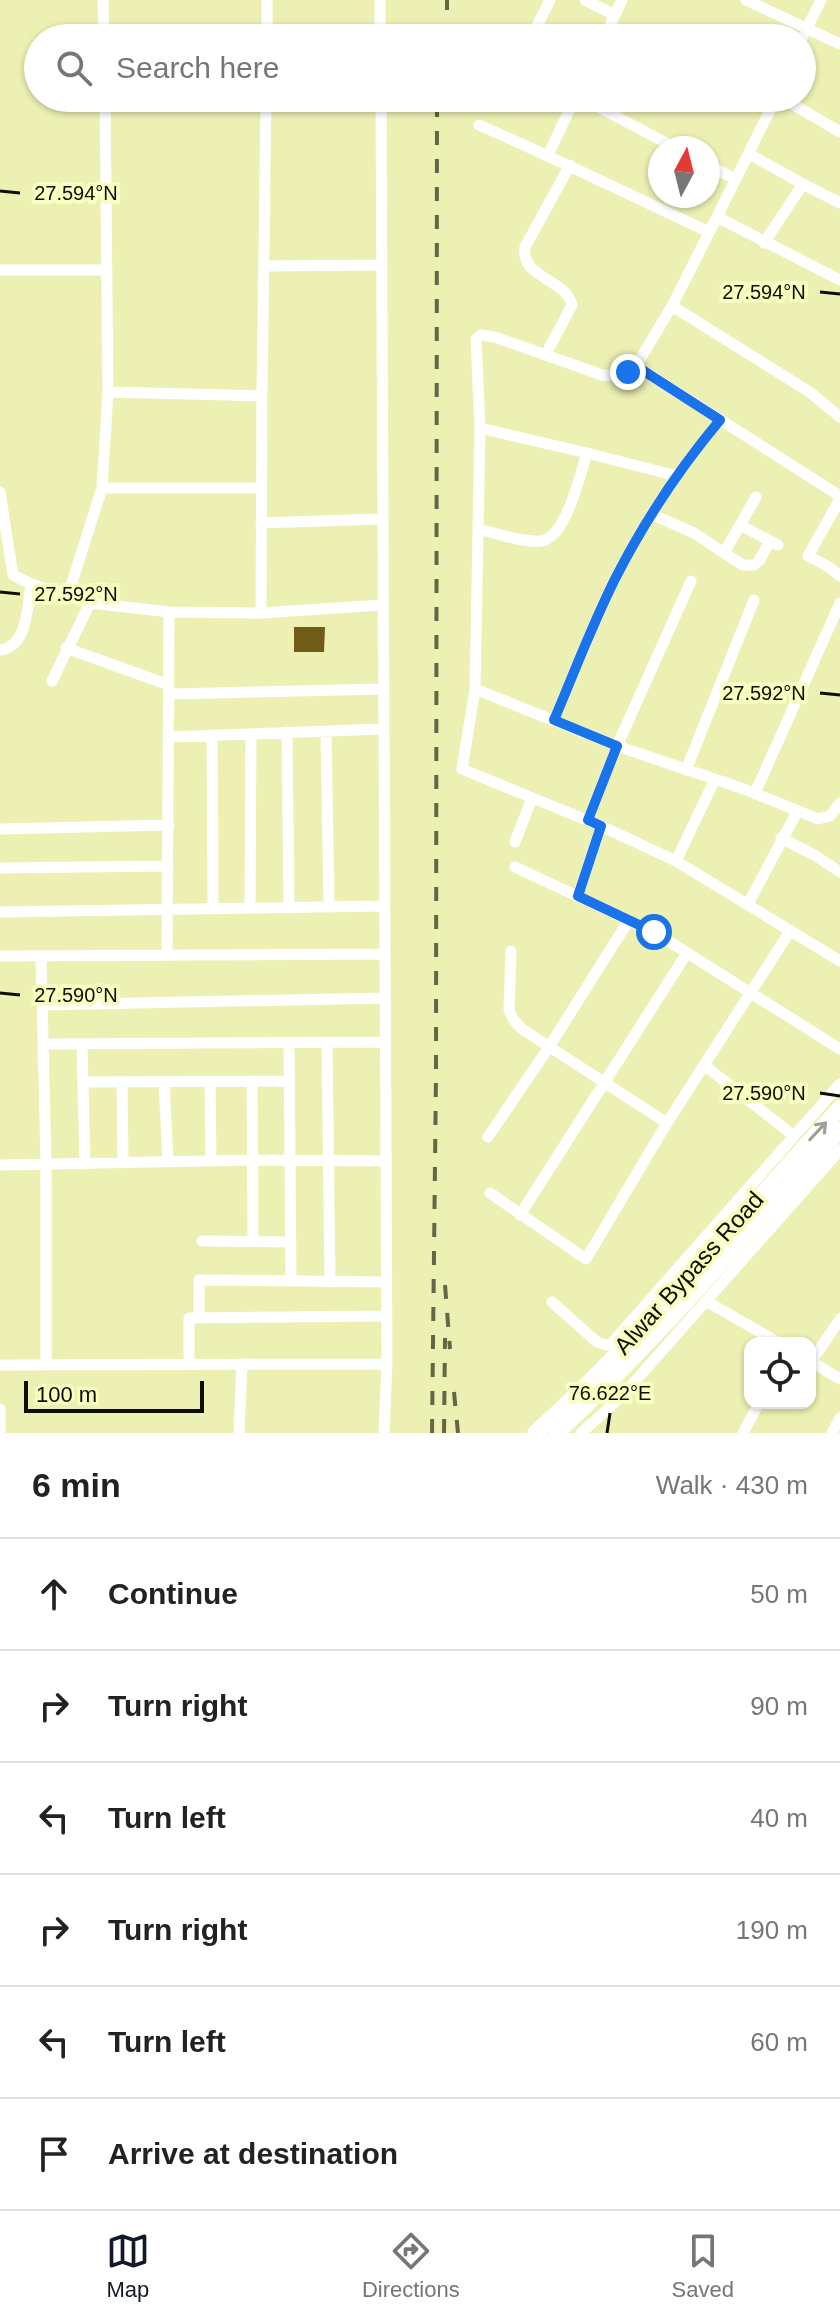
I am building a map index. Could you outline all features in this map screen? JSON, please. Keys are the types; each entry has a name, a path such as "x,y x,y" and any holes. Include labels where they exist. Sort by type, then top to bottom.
{"main road":[{"name":"Alwar Bypass Road","path":"535,1433 605,1367 673,1296 839,1108"},
{"path":"557,1433 698,1289 840,1130"}],"street":[{"path":"103,0 104,24"},
{"path":"267,0 267,24"},
{"path":"380,0 380,24"},
{"path":"538,24 550,0"},
{"path":"585,0 615,15"},
{"path":"612,24 622,0"},
{"path":"746,0 790,24"},
{"path":"808,24 821,0"},
{"path":"816,36 840,44"},
{"path":"68,595 102,488 108,392 105,112"},
{"path":"261,613 266,112"},
{"path":"381,112 387,1364 384,1433"},
{"path":"548,155 571,112"},
{"path":"605,112 652,136"},
{"path":"769,112 672,306 636,366 628,372 611,376 495,337 481,335 476,339 480,428 475,689 462,769 588,820 676,861 840,961"},
{"path":"806,112 840,132"},
{"path":"479,125 709,232"},
{"path":"749,154 840,203"},
{"path":"546,354 572,305 571,298 525,262 525,247 570,165"},
{"path":"720,171 735,179"},
{"path":"764,243 803,184"},
{"path":"717,217 840,280"},
{"path":"264,266 381,265"},
{"path":"0,270 107,270"},
{"path":"672,306 811,393 840,417"},
{"path":"636,366 839,501 808,556 840,574"},
{"path":"108,392 262,396"},
{"path":"554,720 606,598 651,514 720,420"},
{"path":"480,428 677,476"},
{"path":"478,529 536,541 552,536 564,519 587,453"},
{"path":"102,488 262,488"},
{"path":"0,492 13,575"},
{"path":"724,553 756,497"},
{"path":"651,514 694,533 743,565 754,565 774,543 740,525"},
{"path":"261,523 381,519"},
{"path":"0,573 90,603 169,612 261,613 382,605"},
{"path":"588,820 617,746 691,581"},
{"path":"0,650 14,646 21,637 31,584"},
{"path":"686,770 754,600"},
{"path":"52,681 90,603"},
{"path":"755,793 840,603"},
{"path":"167,955 169,612"},
{"path":"66,648 169,690 383,689"},
{"path":"475,689 617,746 755,793 818,819 830,816 840,803"},
{"path":"169,737 383,729"},
{"path":"326,731 329,907"},
{"path":"287,732 289,907"},
{"path":"250,908 251,734"},
{"path":"212,735 213,909"},
{"path":"676,861 715,779"},
{"path":"515,842 532,798"},
{"path":"748,904 797,812"},
{"path":"0,829 169,825"},
{"path":"578,896 601,826"},
{"path":"781,838 840,872"},
{"path":"0,868 168,866"},
{"path":"515,867 654,932 840,1049"},
{"path":"0,912 384,906"},
{"path":"488,1137 629,920"},
{"path":"490,1193 586,1259 667,1123 790,931"},
{"path":"511,951 509,1010 522,1029 667,1123"},
{"path":"520,1215 687,953"},
{"path":"0,956 384,954"},
{"path":"41,956 46,1164 46,1364"},
{"path":"42,1005 384,998"},
{"path":"327,1042 330,1282"},
{"path":"43,1044 385,1042"},
{"path":"289,1043 291,1281"},
{"path":"82,1044 85,1164"},
{"path":"704,1065 794,1136"},
{"path":"83,1082 289,1081"},
{"path":"122,1082 123,1163"},
{"path":"164,1082 168,1162"},
{"path":"210,1082 211,1161"},
{"path":"252,1082 253,1241"},
{"path":"552,1302 597,1342 612,1343 840,1084"},
{"path":"581,1433 621,1397 840,1150"},
{"path":"0,1165 385,1161"},
{"path":"202,1241 291,1242"},
{"path":"199,1318 199,1280 386,1282"},
{"path":"706,1301 769,1337"},
{"path":"189,1364 189,1318 386,1316"},
{"path":"816,1354 839,1322"},
{"path":"239,1433 242,1364"},
{"path":"0,1365 387,1364"},
{"path":"816,1364 840,1379"},
{"path":"0,1409 0,1433"},
{"path":"743,1433 756,1409"},
{"path":"832,1433 840,1418"}],"building":[{"path":"294,627 325,627 324,652 294,652"}],"railway":[{"path":"447,0 447,24"},
{"path":"432,1433 436,1074 437,112"},
{"path":"445,1285 450,1349"},
{"path":"444,1433 445,1338"},
{"path":"454,1392 458,1433"}],"route":[{"path":"628,372 636,366 720,420 695,450 651,514 606,598 554,720 617,746 588,820 601,826 578,896 654,932"}]}
